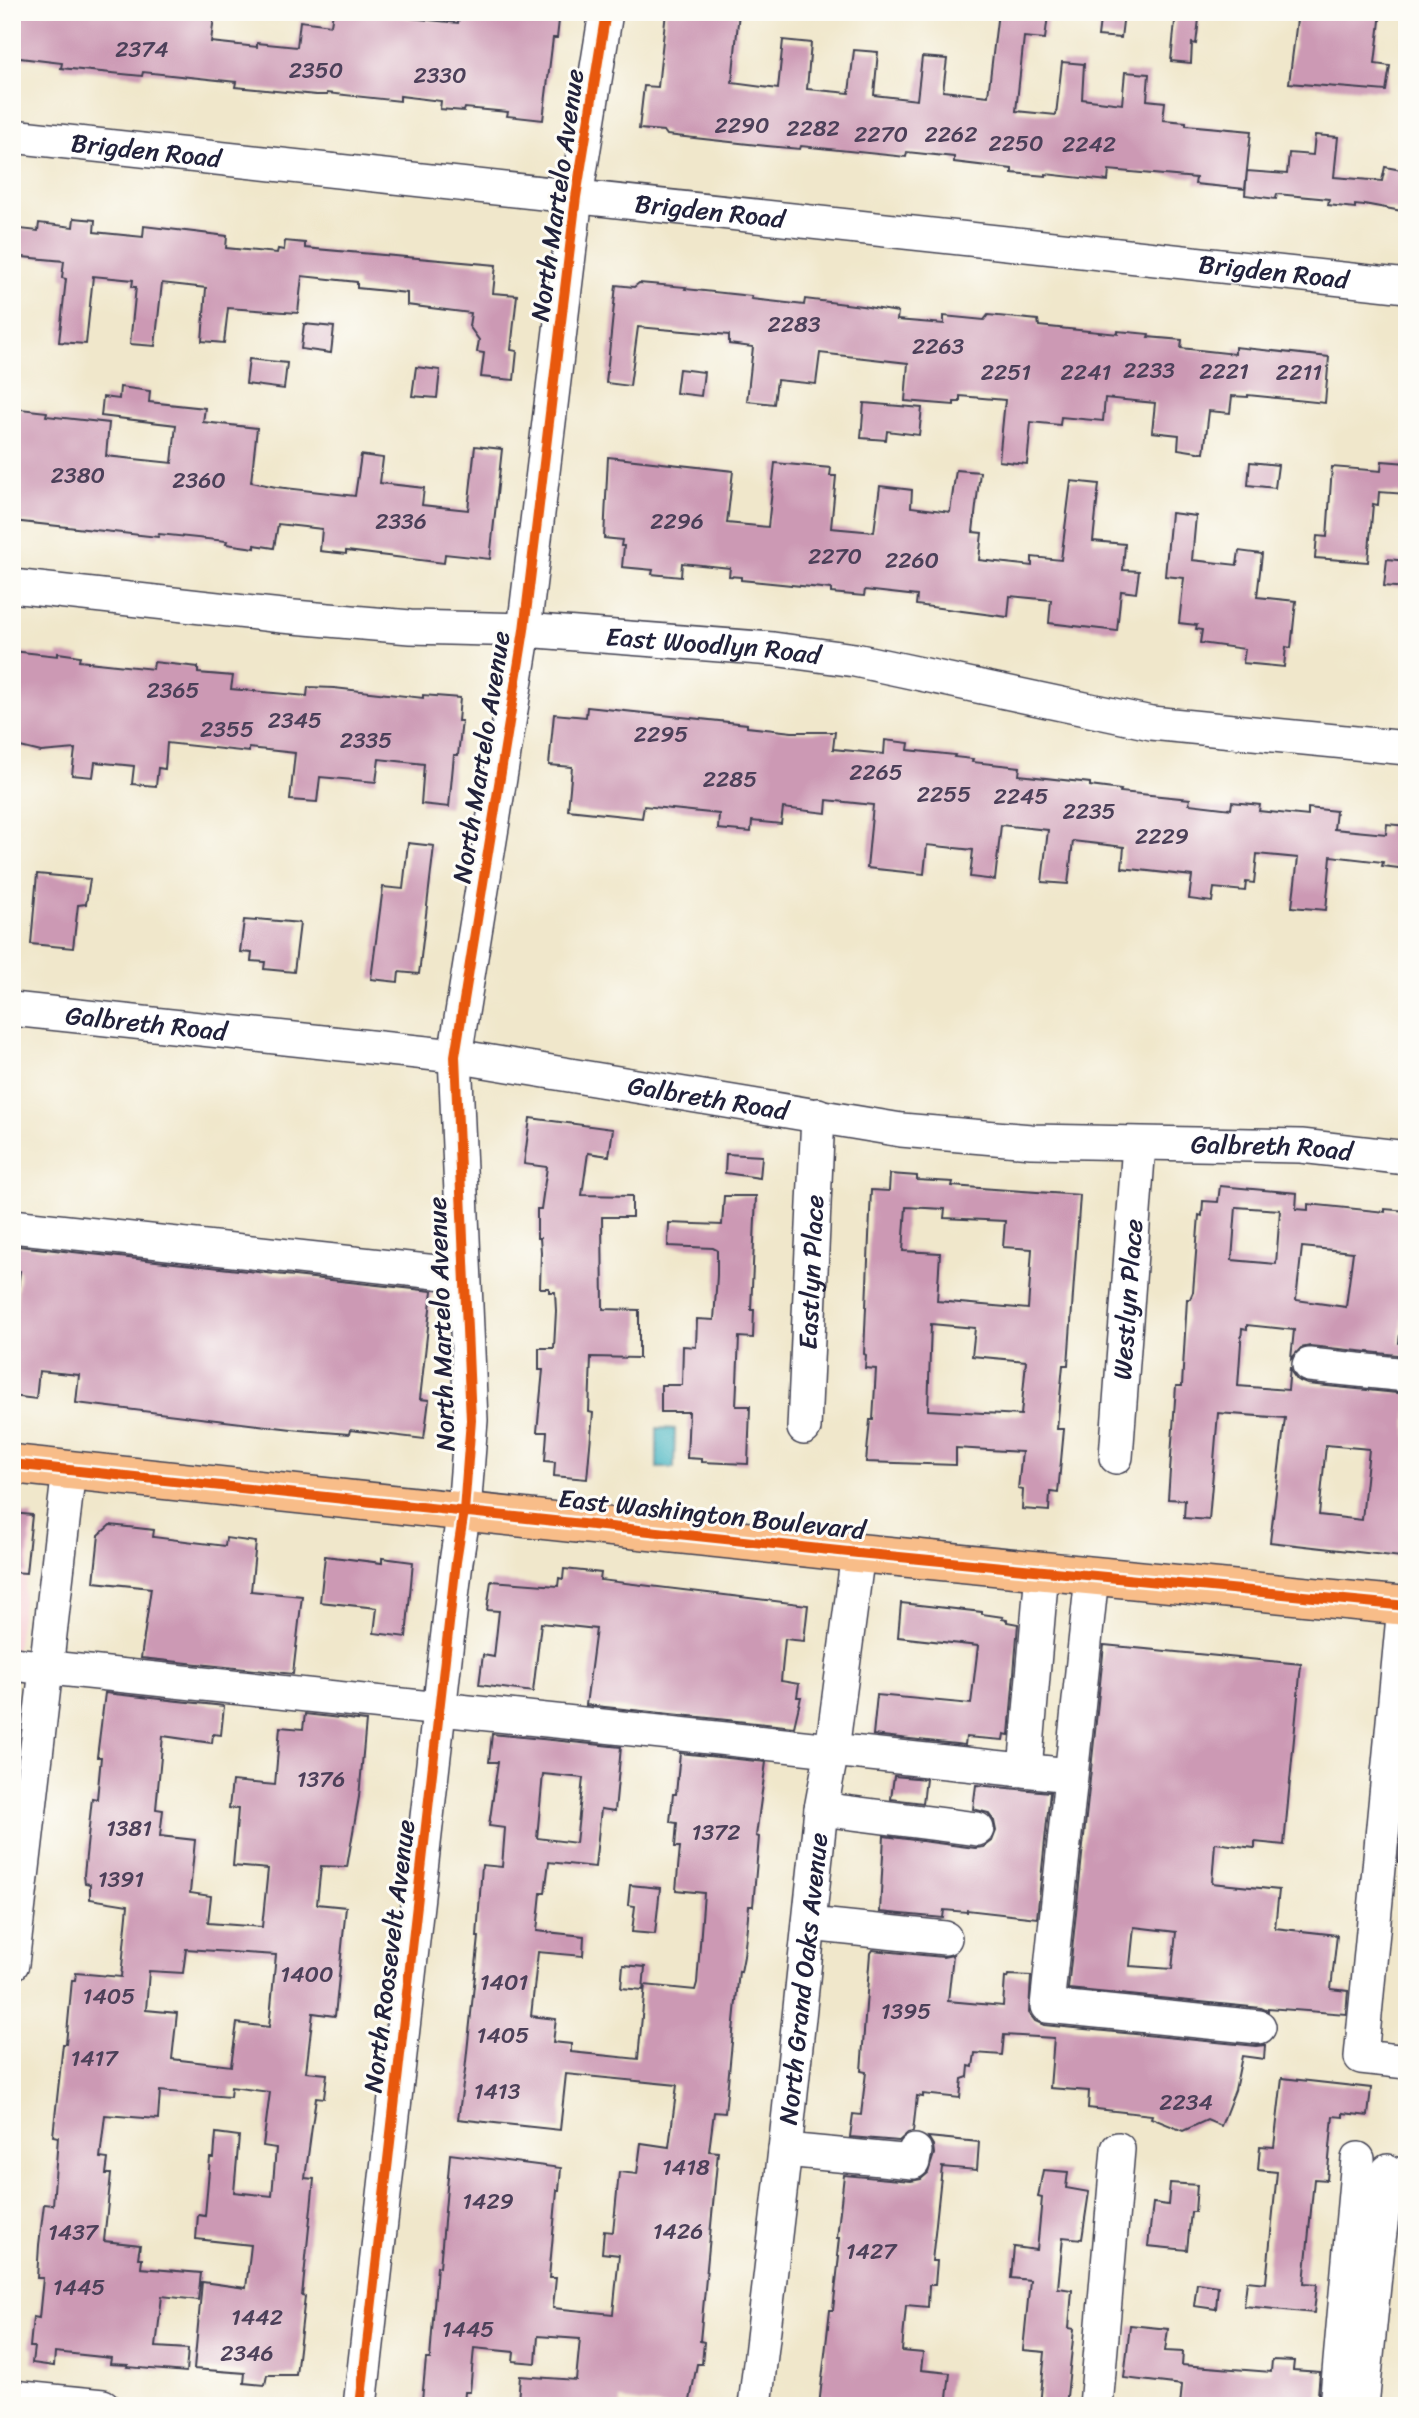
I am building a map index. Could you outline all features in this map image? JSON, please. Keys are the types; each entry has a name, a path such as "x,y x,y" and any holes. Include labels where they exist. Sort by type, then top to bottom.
{"main road":[{"name":"East Washington Boulevard","path":"12,1464 858,1553 1405,1606"}],"street":[{"name":"North Martelo Avenue","path":"464,1511 471,1420 455,1055 524,630 576,197 606,12"},
{"name":"Brigden Road","path":"12,136 1407,286"},
{"name":"East Woodlyn Road","path":"12,586 410,627 524,630 773,649 855,660 1151,723 1407,748"},
{"name":"Galbreth Road","path":"12,1009 455,1055 901,1130 1031,1141 1301,1146 1407,1158"},
{"name":"Eastlyn Place","path":"804,1428 818,1115"},
{"name":"Westlyn Place","path":"1116,1457 1139,1144"},
{"path":"12,1226 464,1275"},
{"path":"1309,1365 1407,1375"},
{"path":"12,1964 69,1469"},
{"name":"North Roosevelt Avenue","path":"360,2406 464,1511"},
{"name":"North Grand Oaks Avenue","path":"755,2406 821,1809 832,1750 858,1553"},
{"path":"1025,1770 1042,1571"},
{"path":"1092,1576 1047,2006 1259,2026"},
{"path":"1405,1606 1361,2057 1407,2062"},
{"path":"12,1664 1070,1775"},
{"path":"821,1809 977,1829"},
{"path":"810,1924 945,1938"},
{"path":"1096,2406 1118,2149"},
{"path":"785,2150 913,2162 915,2151"},
{"path":"1336,2406 1373,2165 1377,2255 1362,2406"},
{"path":"12,2397 103,2406"}],"shaded area":[{"path":"12,1517 35,1519 16,1651 12,1651"}],"water":[{"path":"657,1428 675,1429 674,1468 657,1468"}],"building":[{"path":"14,12 178,12 214,16 211,42 257,47 257,43 297,47 300,21 331,25 333,12 381,12 381,15 458,23 460,12 560,12 557,38 553,38 543,120 507,116 508,112 465,108 464,111 440,109 441,101 400,96 400,101 327,93 316,95 235,87 236,82 143,72 142,76 61,68 62,63 12,57"},
{"path":"666,12 739,12 732,83 778,89 783,40 811,43 807,89 849,93 854,50 878,52 874,95 917,100 922,57 947,59 943,91 988,96 998,12 1048,15 1045,39 1024,37 1016,111 1056,115 1062,62 1084,64 1082,99 1122,104 1125,72 1149,74 1147,100 1165,102 1163,120 1186,122 1186,125 1251,131 1245,189 1195,184 1196,178 1109,170 1108,181 1012,173 1012,169 954,162 954,157 907,152 906,157 801,146 800,149 667,135 664,131 639,129 644,86 658,87"},
{"path":"1101,12 1124,13 1121,38 1098,36"},
{"path":"1176,12 1194,12 1194,18 1199,19 1196,44 1192,43 1191,63 1171,61"},
{"path":"1298,12 1381,12 1375,64 1390,66 1386,91 1289,83"},
{"path":"1315,135 1338,137 1334,177 1382,181 1385,167 1407,171 1407,212 1364,204 1355,205 1355,208 1328,205 1329,199 1277,194 1276,199 1245,195 1247,171 1287,174 1289,153 1313,155"},
{"path":"74,218 95,220 94,232 143,237 144,226 227,236 226,248 277,253 278,249 284,250 285,241 305,243 305,248 496,265 493,293 517,295 511,350 517,351 514,380 481,377 484,353 477,352 479,340 469,326 471,313 407,305 407,293 357,288 357,282 302,276 298,313 228,308 224,343 202,341 206,288 162,283 155,346 130,344 136,287 132,287 133,280 93,276 86,344 59,342 66,279 62,278 64,261 12,256 12,228 38,231 39,223 73,227"},
{"path":"639,283 686,287 685,289 804,305 805,299 862,306 898,312 897,320 944,324 944,316 984,320 988,315 1038,320 1039,326 1118,334 1118,331 1149,334 1148,337 1182,340 1181,348 1235,354 1235,347 1329,357 1325,403 1248,395 1232,396 1230,413 1209,411 1204,453 1178,449 1179,435 1152,432 1155,403 1105,398 1103,421 1061,417 1060,425 1031,422 1027,464 999,461 1005,400 960,396 960,402 954,402 954,405 905,401 908,363 820,353 816,384 777,380 774,404 747,401 753,347 729,344 729,335 638,327 630,386 606,383 616,285 634,287"},
{"path":"304,324 334,327 331,353 301,349"},
{"path":"249,359 287,363 284,389 246,384"},
{"path":"416,367 440,370 437,398 412,396"},
{"path":"679,369 704,372 701,396 676,393"},
{"path":"120,387 150,391 149,402 205,408 203,422 257,428 251,482 276,487 355,496 361,455 383,458 380,483 424,488 422,505 468,510 475,446 502,449 490,559 445,554 444,563 346,551 346,554 320,551 322,529 278,524 274,548 255,545 255,548 226,544 227,541 159,534 158,537 13,521 16,497 12,497 12,408 47,412 46,416 109,423 106,456 172,463 176,425 101,416 103,397 119,399"},
{"path":"864,403 922,408 919,435 887,431 886,440 861,438"},
{"path":"608,457 733,471 727,523 768,527 775,463 831,468 830,476 836,476 831,528 874,532 880,486 912,490 911,507 950,512 956,470 980,472 973,532 982,533 979,560 1032,566 1032,557 1061,560 1071,481 1099,484 1093,541 1125,544 1123,570 1139,571 1136,593 1121,591 1117,631 1049,623 1051,600 1010,596 1008,617 916,605 917,596 865,590 864,596 831,593 831,589 741,580 741,577 729,576 730,568 682,563 681,577 652,574 653,570 622,567 622,540 604,538"},
{"path":"1382,461 1407,463 1407,494 1379,492 1378,505 1373,504 1368,562 1315,558 1317,536 1327,537 1332,467 1381,471"},
{"path":"1250,462 1278,465 1275,488 1248,485"},
{"path":"1171,513 1196,516 1192,560 1237,565 1239,551 1262,554 1257,597 1296,601 1291,648 1286,647 1284,667 1243,663 1245,649 1200,643 1202,630 1196,629 1197,625 1179,623 1184,578 1165,576"},
{"path":"1387,559 1407,561 1407,588 1384,586"},
{"path":"12,651 58,656 58,653 80,656 79,661 153,669 154,662 198,667 198,673 233,676 231,689 307,696 308,687 334,688 423,698 423,695 460,698 458,721 462,721 458,755 454,755 449,807 421,804 424,764 379,759 376,782 320,777 317,802 290,800 295,753 249,748 249,752 167,743 165,769 158,768 156,786 132,784 134,766 95,762 93,777 72,775 75,749 41,752 12,745"},
{"path":"587,707 747,724 747,727 792,732 835,732 833,749 884,754 885,740 909,743 908,750 955,755 954,757 973,759 972,762 1020,767 1019,775 1090,783 1090,786 1121,790 1120,792 1190,799 1189,804 1231,809 1232,802 1260,805 1259,811 1308,816 1308,808 1336,811 1334,829 1386,834 1387,824 1407,826 1407,869 1382,866 1383,862 1331,856 1326,910 1292,907 1298,858 1257,854 1254,883 1246,882 1245,891 1214,888 1212,902 1189,899 1192,876 1122,868 1124,847 1073,841 1068,884 1042,882 1048,830 1001,825 995,880 970,877 973,850 927,845 924,874 867,868 873,805 827,800 826,813 783,808 781,824 752,821 751,832 718,829 719,814 644,806 642,818 568,810 572,767 549,765 554,714 586,717"},
{"path":"408,843 434,846 419,974 399,972 398,982 371,979 383,887 403,889"},
{"path":"37,874 90,879 86,904 78,905 73,948 31,944"},
{"path":"244,920 300,923 294,972 264,969 265,962 251,961 252,953 240,952"},
{"path":"530,1118 613,1129 609,1156 588,1153 582,1195 632,1196 632,1217 602,1217 603,1309 639,1310 639,1358 591,1357 589,1412 593,1413 587,1479 554,1476 555,1462 545,1461 547,1432 537,1432 543,1370 539,1370 539,1348 554,1348 556,1311 555,1292 549,1292 549,1288 540,1288 541,1252 540,1238 537,1238 537,1209 541,1209 547,1167 524,1164"},
{"path":"726,1154 762,1156 760,1178 725,1173"},
{"path":"890,1174 917,1176 917,1180 953,1182 952,1186 1080,1195 1068,1365 1063,1365 1057,1429 1064,1429 1058,1493 1050,1492 1049,1511 1022,1509 1023,1490 1018,1489 1022,1452 956,1448 956,1465 866,1462 870,1420 873,1420 876,1369 865,1368 864,1354 871,1190 889,1191","holes":["906,1207 945,1209 944,1218 1005,1221 1003,1247 1032,1249 1028,1309 937,1301 940,1253 903,1251","931,1324 975,1328 972,1356 1026,1361 1021,1415 928,1410"]},
{"path":"1220,1186 1297,1193 1296,1209 1308,1210 1308,1204 1385,1212 1385,1209 1407,1211 1407,1276 1399,1343 1407,1344 1407,1356 1310,1346 1301,1348 1291,1359 1294,1330 1247,1325 1247,1329 1242,1328 1238,1386 1288,1390 1290,1367 1297,1380 1307,1384 1407,1394 1407,1511 1401,1557 1270,1542 1285,1418 1218,1413 1209,1520 1184,1518 1185,1500 1168,1499 1176,1386 1182,1386 1187,1299 1190,1299 1193,1292 1199,1215 1202,1216 1203,1201 1218,1202","holes":["1236,1207 1280,1210 1276,1264 1232,1260","1302,1247 1353,1252 1346,1307 1296,1300","1326,1445 1369,1449 1362,1520 1319,1515"]},
{"path":"724,1196 756,1196 751,1310 754,1310 753,1338 739,1337 736,1406 750,1406 748,1464 702,1462 702,1459 687,1458 689,1412 661,1412 661,1385 682,1385 683,1346 696,1347 697,1319 714,1320 717,1275 717,1250 668,1246 669,1223 722,1225"},
{"path":"18,1246 432,1291 420,1399 429,1400 424,1439 350,1430 349,1434 300,1430 76,1403 79,1375 39,1371 36,1399 12,1396 12,1343 20,1271 15,1270"},
{"path":"12,1513 32,1515 26,1573 12,1572"},
{"path":"110,1525 154,1530 153,1537 225,1546 226,1538 256,1542 251,1591 302,1596 293,1674 141,1658 151,1588 94,1582 99,1535"},
{"path":"325,1556 382,1563 382,1558 413,1562 406,1637 374,1633 377,1608 320,1602"},
{"path":"564,1569 601,1573 600,1580 808,1605 804,1641 785,1639 781,1681 799,1684 797,1697 801,1697 794,1727 586,1705 596,1629 541,1623 533,1692 479,1685 483,1655 494,1657 499,1611 487,1610 491,1581 558,1586 559,1578 563,1579"},
{"path":"901,1603 982,1612 1018,1624 1009,1735 1004,1734 1003,1740 966,1737 965,1745 873,1735 877,1695 971,1704 978,1646 898,1637"},
{"path":"1104,1645 1301,1664 1284,1845 1255,1842 1255,1848 1215,1843 1212,1883 1279,1890 1275,1928 1337,1935 1331,1989 1348,1991 1346,2014 1268,2008 1268,2011 1261,2008 1068,1989","holes":["1134,1927 1176,1932 1172,1969 1130,1966"]},
{"path":"105,1693 224,1706 221,1735 213,1734 212,1743 163,1736 156,1809 163,1810 160,1836 195,1840 190,1893 211,1896 208,1923 262,1927 268,1869 233,1866 238,1809 229,1808 232,1781 275,1785 280,1727 303,1729 305,1714 366,1721 359,1797 347,1867 321,1866 317,1904 346,1907 335,2016 313,2013 306,2072 327,2074 324,2098 316,2097 305,2178 314,2179 296,2375 267,2375 265,2385 244,2383 245,2373 194,2369 202,2282 246,2288 251,2245 196,2239 198,2215 205,2216 210,2158 214,2158 216,2133 239,2136 234,2192 272,2196 276,2148 263,2146 270,2092 231,2087 230,2097 160,2091 158,2119 105,2115 100,2158 108,2159 106,2174 111,2174 104,2241 140,2245 138,2258 142,2258 141,2268 201,2273 198,2300 162,2296 156,2347 188,2349 186,2372 127,2367 128,2365 110,2364 111,2358 55,2352 54,2366 32,2363 34,2347 30,2347 33,2317 39,2318 43,2278 37,2278 39,2245 44,2204 53,2205 58,2137 53,2136 72,1980 75,1980 76,1973 121,1977 128,1905 90,1899 90,1884 85,1883 84,1875 92,1798 97,1799 101,1757 97,1757","holes":["186,1949 276,1955 269,2027 237,2023 231,2066 172,2059 177,2013 146,2010 149,1971 183,1973"]},
{"path":"492,1734 621,1747 615,1811 601,1809 595,1867 549,1862 545,1893 541,1893 537,1931 584,1936 583,1956 538,1952 531,2016 556,2019 553,2042 571,2044 571,2052 638,2059 645,1985 695,1990 697,1983 704,1893 676,1890 680,1847 675,1847 677,1823 670,1822 680,1753 766,1762 756,1836 759,1837 753,1906 749,1906 744,1956 741,1972 739,1971 725,2113 714,2112 709,2151 718,2152 700,2341 704,2342 702,2364 697,2364 689,2406 661,2406 621,2400 621,2406 518,2402 520,2376 576,2380 580,2339 538,2336 536,2363 513,2361 514,2352 474,2348 470,2392 465,2392 464,2404 422,2400 426,2359 430,2359 450,2154 561,2168 549,2278 556,2278 553,2308 613,2314 619,2255 602,2253 604,2231 613,2232 619,2172 637,2174 641,2143 669,2147 677,2085 566,2074 560,2130 458,2119 479,1937 482,1865 502,1867 505,1828 489,1826 498,1762 489,1762","holes":["543,1774 583,1778 576,1843 537,1838"]},
{"path":"894,1776 926,1779 923,1803 891,1799"},
{"path":"976,1785 1050,1792 1037,1918 967,1910 944,1910 943,1918 880,1912 884,1836 975,1848 984,1847 992,1841 996,1831 994,1821 988,1813 973,1809"},
{"path":"1407,1786 1407,1863 1399,1862"},
{"path":"630,1885 660,1888 655,1934 632,1932 635,1906 628,1905"},
{"path":"872,1950 943,1957 953,1955 948,2001 1003,2006 1005,1977 1031,1976 1029,2013 1035,2021 1044,2025 1265,2045 1264,2059 1242,2056 1235,2090 1221,2126 1207,2120 1183,2131 1151,2118 1152,2115 1088,2108 1089,2091 1050,2088 1054,2038 1004,2035 1002,2055 975,2053 973,2067 969,2066 968,2077 962,2079 960,2098 923,2094 923,2097 917,2096 913,2132 899,2141 850,2137 853,2114 861,2115 866,2072 861,2071"},
{"path":"623,1965 645,1967 643,1990 621,1988"},
{"path":"1282,2078 1371,2088 1368,2116 1343,2113 1343,2117 1333,2116 1327,2180 1314,2179 1304,2283 1317,2284 1314,2313 1244,2306 1247,2281 1266,2283 1277,2172 1258,2170 1260,2146 1274,2147"},
{"path":"928,2137 979,2142 977,2170 942,2167 932,2261 937,2261 935,2285 929,2285 928,2307 906,2305 902,2351 923,2353 921,2370 950,2373 946,2406 819,2406 839,2256 837,2238 844,2175 911,2181 921,2179 928,2173 934,2154"},
{"path":"1043,2170 1068,2172 1066,2188 1089,2192 1082,2239 1063,2237 1058,2288 1072,2290 1069,2328 1074,2329 1066,2406 1040,2406 1045,2352 1023,2350 1030,2280 1011,2278 1014,2247 1037,2250 1042,2198 1038,2197"},
{"path":"1170,2183 1197,2185 1195,2212 1191,2212 1187,2250 1148,2246 1153,2203 1168,2205"},
{"path":"1197,2283 1218,2286 1216,2309 1194,2306"},
{"path":"1130,2325 1168,2329 1165,2351 1183,2352 1182,2365 1271,2372 1272,2360 1294,2361 1293,2370 1320,2372 1317,2406 1180,2406 1182,2385 1124,2378"}],"cycle path":[{"path":"360,2406 464,1511 471,1420 455,1056 524,630 576,197 606,12"},
{"path":"12,1464 858,1553 1407,1606"}]}
